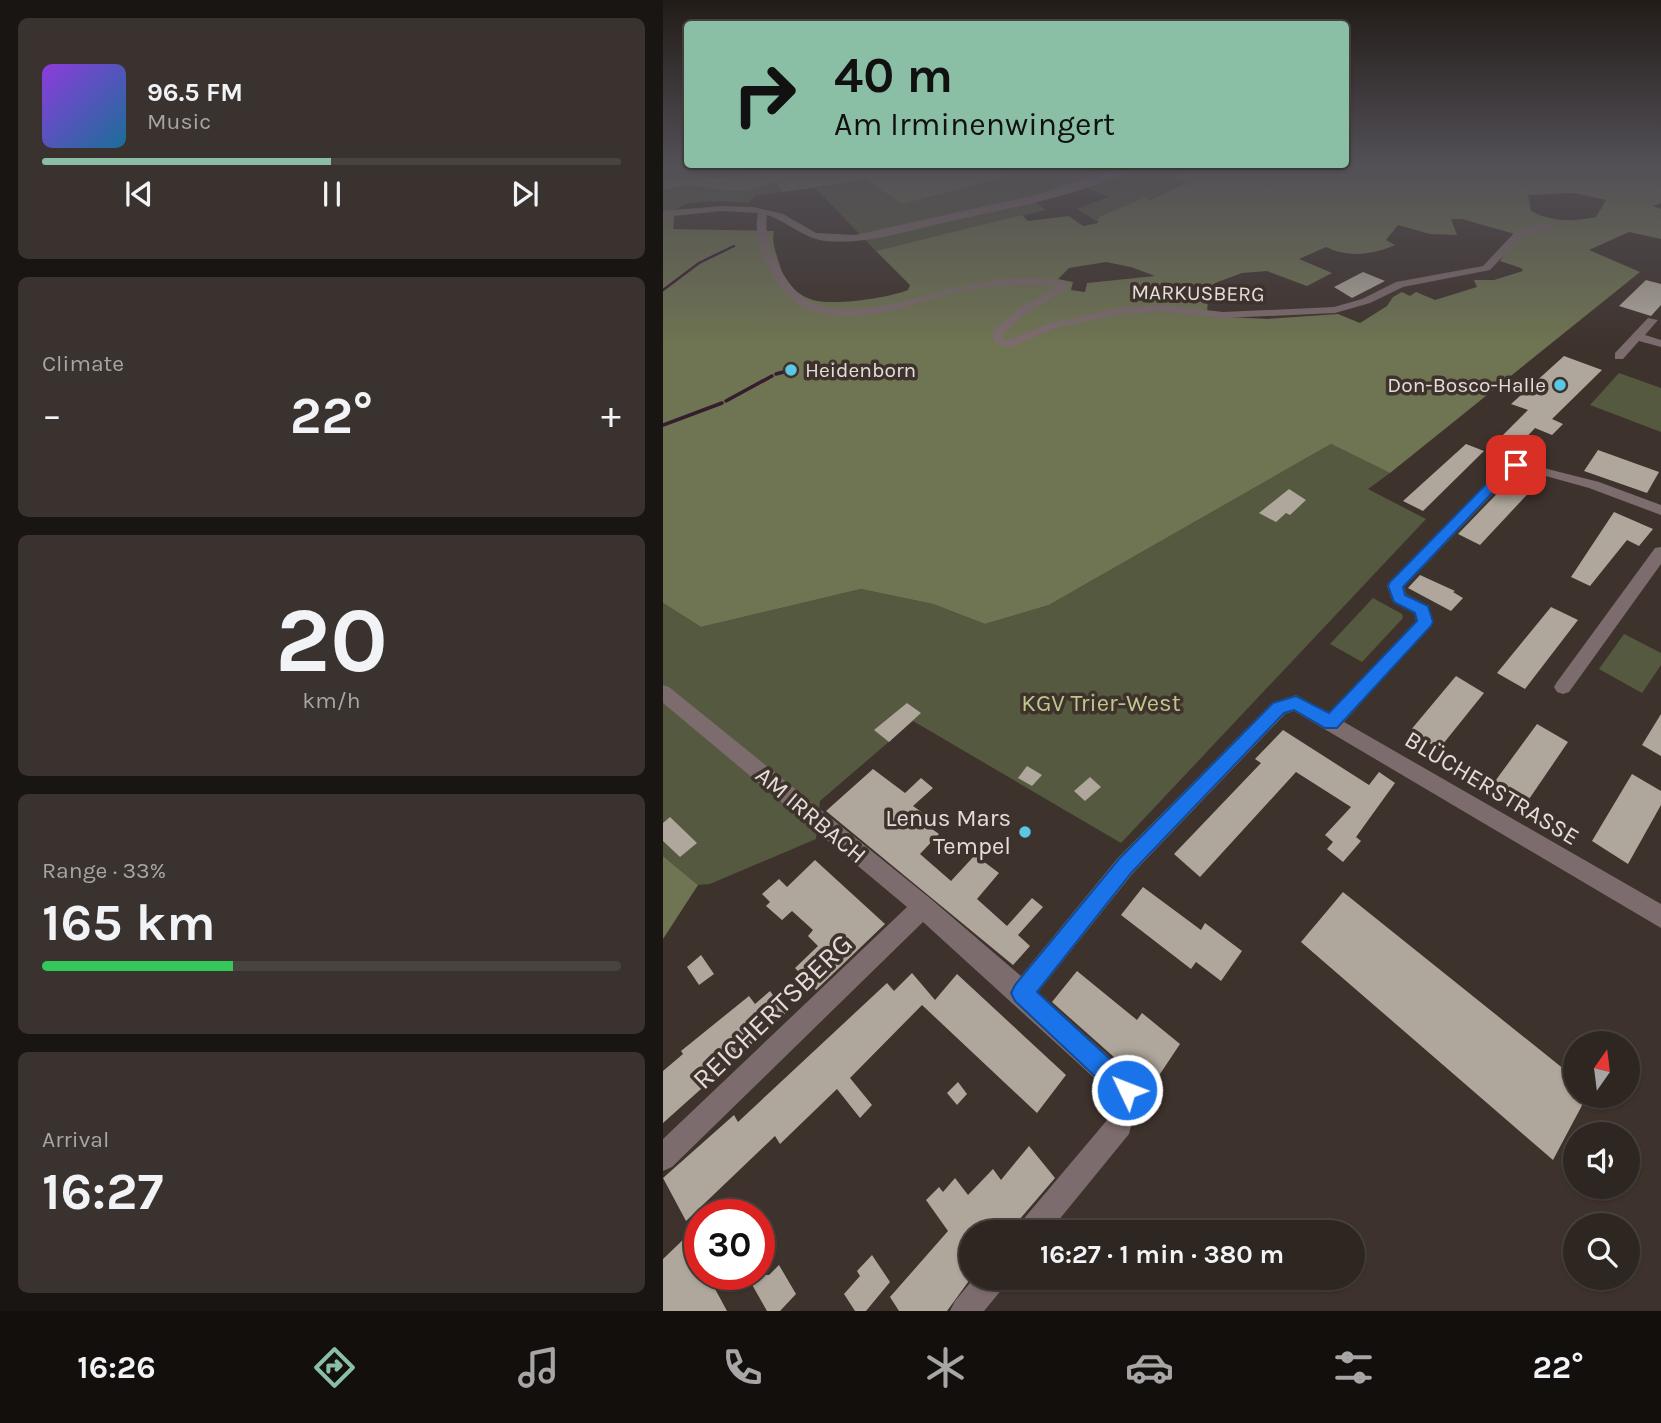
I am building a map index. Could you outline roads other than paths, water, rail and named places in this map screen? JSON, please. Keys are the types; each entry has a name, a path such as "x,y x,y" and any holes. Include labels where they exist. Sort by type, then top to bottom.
{"street":[{"name":"MARKUSBERG","path":"761,225 783,286 805,301 832,311 849,313 892,309 962,288 991,283 1057,283 1065,286 1008,321 996,334 998,341 1009,344 1053,324 1121,311 1162,308 1223,315 1349,308 1400,284 1486,268 1504,245 1527,228 1548,226"},
{"path":"793,225 808,236 861,237 917,225"},
{"path":"1619,356 1652,320"},
{"path":"1637,336 1661,344"},
{"path":"1331,723 1425,622 1422,610 1399,598 1395,586 1509,468 1516,465 1594,485 1661,510"},
{"path":"1564,687 1661,552"},
{"name":"AM IRRBACH","path":"663,692 923,908 1022,993 1127,1090 1120,1125 1041,1220"},
{"name":"BLÜCHERSTRASSE","path":"1022,993 1126,866 1279,708 1296,703 1661,918"},
{"name":"REICHERTSBERG","path":"663,1158 923,908"},
{"path":"965,1311 983,1290"}],"waterway":[{"path":"663,290 699,263 734,246"},
{"path":"776,374 791,370"},
{"path":"726,401 772,376"},
{"path":"663,425 722,403"}],"place":[{"name":"Heidenborn","path":"791,370"},
{"name":"Don-Bosco-Halle","path":"1560,385"},
{"name":"Lenus Mars Tempel","path":"1025,832"}],"park label":[{"name":"KGV Trier-West","path":"1101,703"}]}
